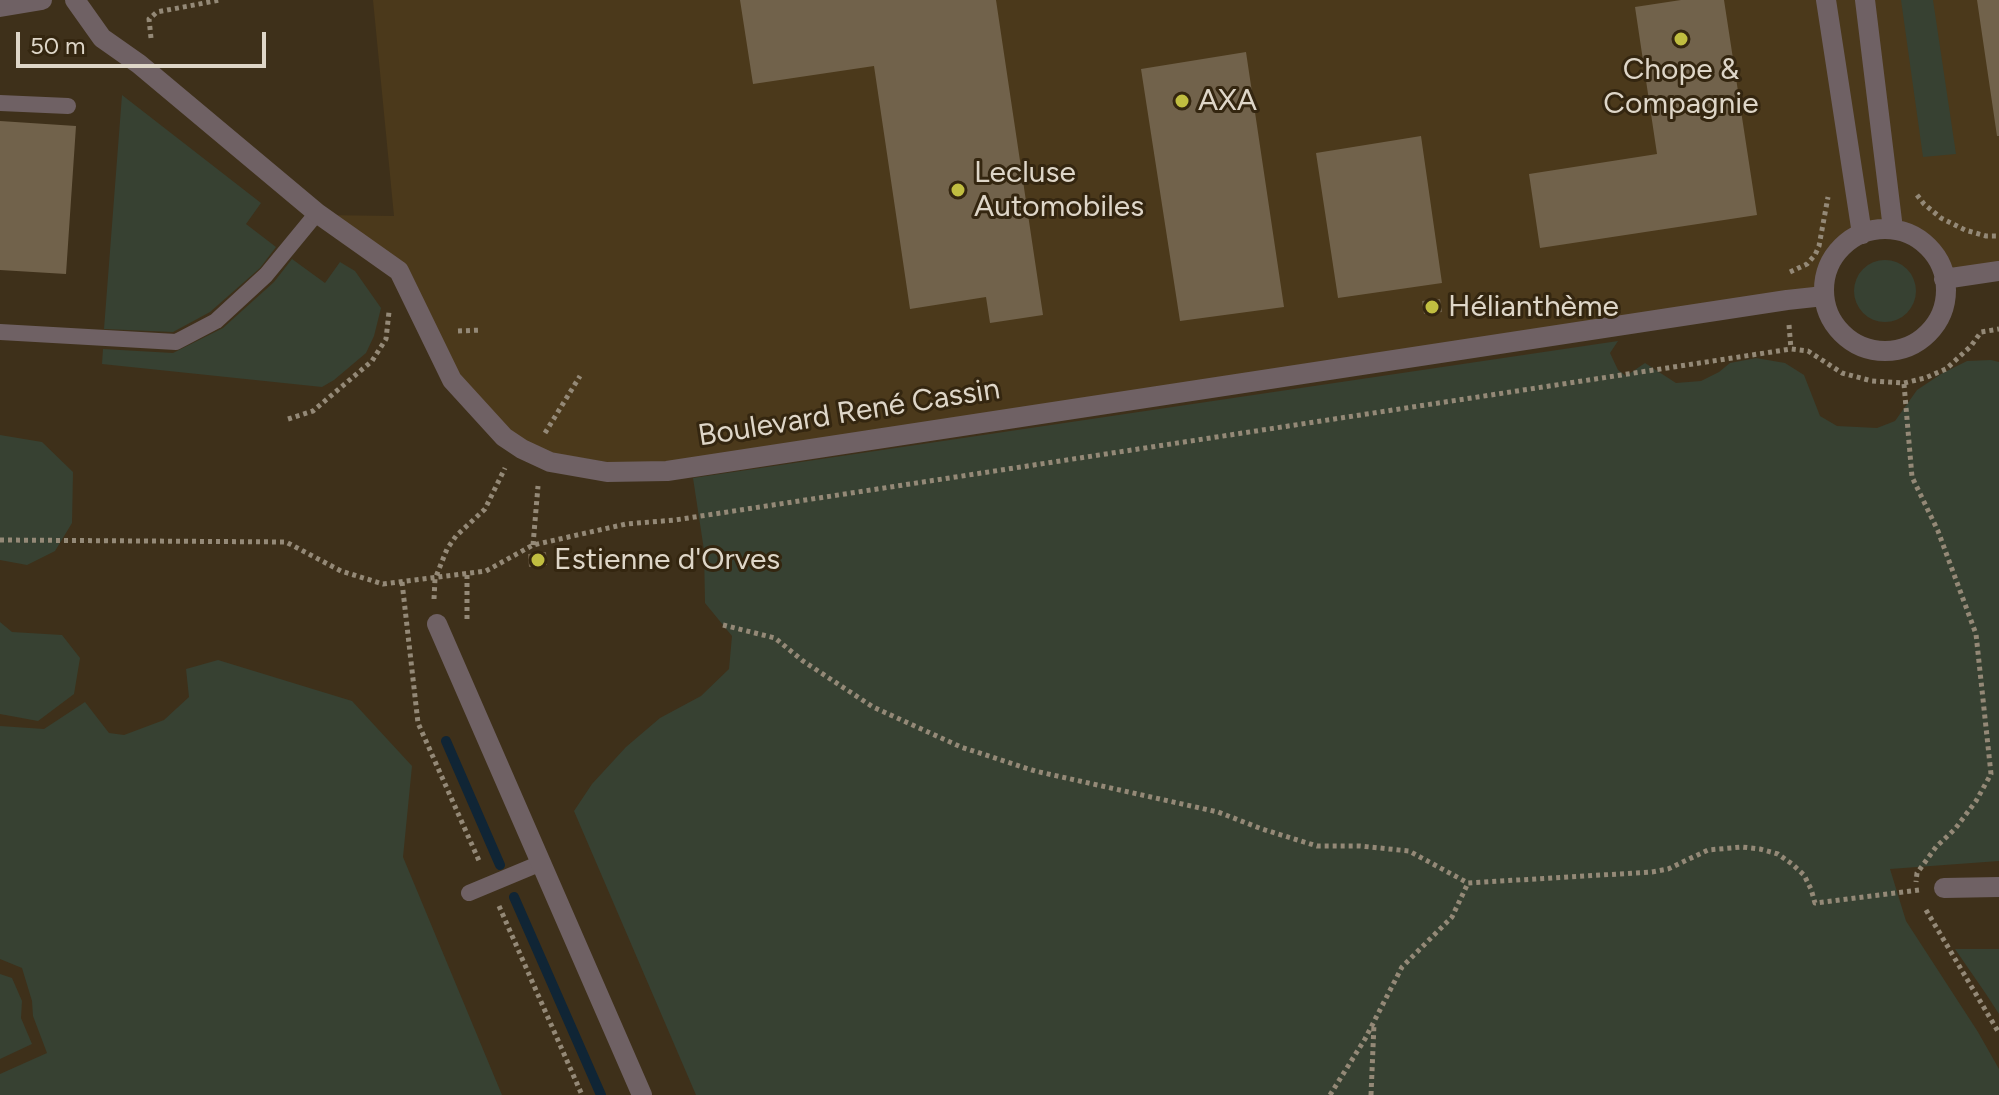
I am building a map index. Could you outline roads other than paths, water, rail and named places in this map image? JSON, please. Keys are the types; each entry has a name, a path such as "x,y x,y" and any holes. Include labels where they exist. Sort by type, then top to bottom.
{"street":[{"path":"8,4 42,0"},
{"name":"Boulevard René Cassin","path":"75,0 102,38 139,64 317,213 399,271 452,380 504,437 550,462 607,472 667,471 1824,296"},
{"path":"1826,0 1862,234"},
{"path":"1865,0 1893,229"},
{"path":"1893,229 1914,236 1931,249 1942,267 1947,295 1942,315 1930,333 1912,346 1892,352 1873,351 1853,343 1837,329 1826,310 1823,289 1833,259 1852,238 1872,230 1893,229"},
{"path":"1944,279 1999,271"},
{"path":"437,624 642,1095"},
{"path":"1944,888 1999,887"}],"lane":[{"path":"0,103 68,106"},
{"path":"0,332 176,342 216,321 266,275 317,213"},
{"path":"469,893 541,863"}],"waterway":[{"path":"446,741 500,865"},
{"path":"514,897 601,1095"}],"place":[{"name":"Chope & Compagnie","path":"1681,39"},
{"name":"AXA","path":"1182,101"},
{"name":"Lecluse Automobiles","path":"958,190"},
{"name":"Hélianthème","path":"1432,307"},
{"name":"Estienne d'Orves","path":"538,560"}]}
